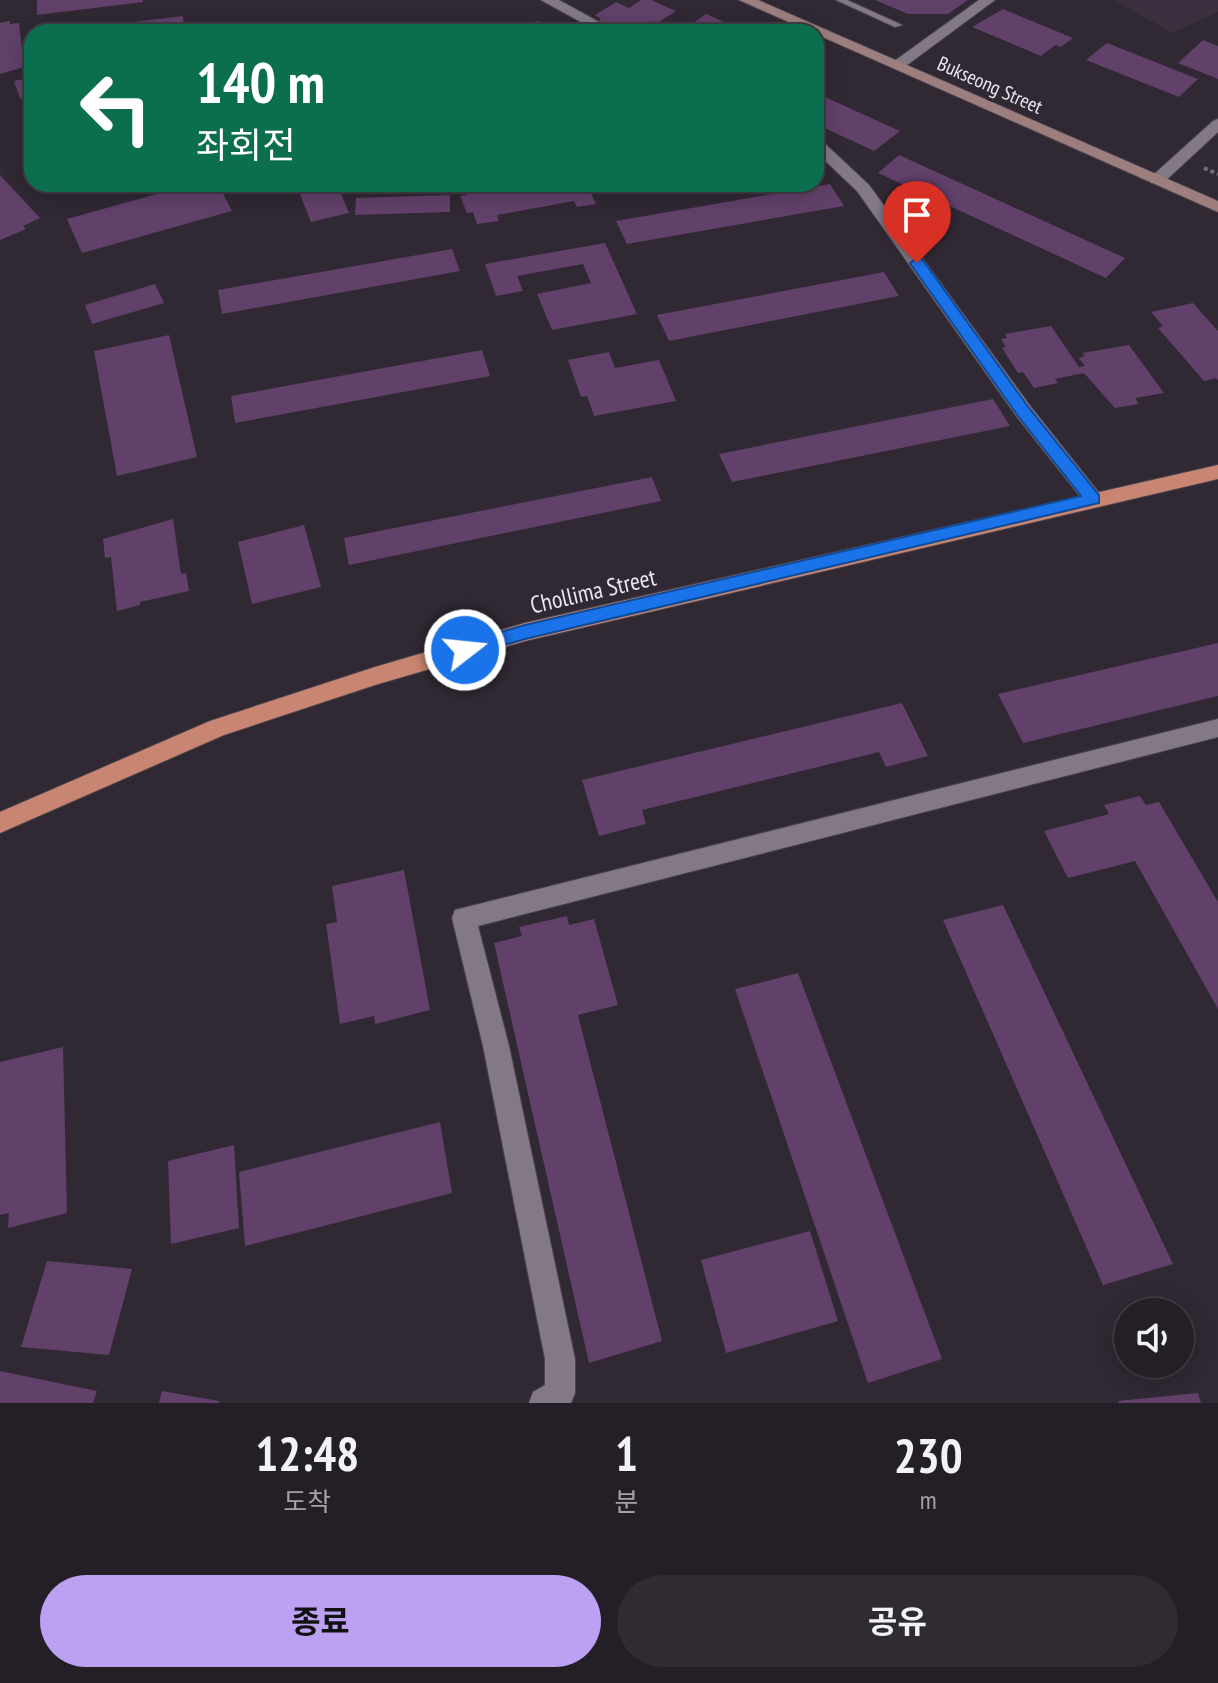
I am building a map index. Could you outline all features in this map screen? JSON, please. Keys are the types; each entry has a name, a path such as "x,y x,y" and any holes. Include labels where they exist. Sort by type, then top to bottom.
{"highway":[{"name":"Chollima Street","path":"0,823 218,728 375,676 525,632 1218,472"}],"main road":[{"name":"Bukseong Street","path":"746,0 802,24"},
{"name":"Bukseong Street","path":"824,33 1218,207"}],"street":[{"path":"548,0 594,24"},
{"path":"898,65 988,0"},
{"path":"1157,180 1218,124"},
{"path":"824,151 863,188 1024,412 1093,499"},
{"path":"544,1403 560,1393 560,1359 496,1046 464,918 1218,728"}],"lane":[{"path":"840,0 898,25"}],"shaded area":[{"path":"1114,0 1218,0 1218,12 1172,33"}],"building":[{"path":"37,0 143,0 143,2 37,15"},
{"path":"641,0 651,0 676,11 656,24 650,21 647,24 608,24 598,21 601,19 595,15 616,2 629,8"},
{"path":"875,0 968,0 948,14 908,14"},
{"path":"1003,9 1073,38 1061,47 1055,45 1041,56 972,27"},
{"path":"706,14 728,24 695,24 693,23"},
{"path":"183,16 184,24 118,24"},
{"path":"10,21 10,24 19,23 24,67 0,74 0,23"},
{"path":"1203,40 1218,46 1218,79 1178,63"},
{"path":"1107,43 1198,79 1179,97 1086,60"},
{"path":"24,79 24,98 20,99 14,81"},
{"path":"824,97 900,131 874,151 824,128"},
{"path":"899,155 1125,258 1106,278 878,173"},
{"path":"0,175 40,218 23,226 26,229 0,240"},
{"path":"830,184 844,206 627,244 616,221 784,192 824,192 824,185"},
{"path":"164,192 222,192 232,211 82,253 67,219"},
{"path":"299,192 340,192 349,213 311,222"},
{"path":"465,192 590,192 596,204 577,207 574,201 497,215 499,221 477,224 473,212 467,213 460,196 466,195"},
{"path":"450,195 450,212 355,215 356,198"},
{"path":"605,243 637,314 552,330 537,294 591,283 583,264 517,276 523,291 496,296 485,264"},
{"path":"452,249 460,271 222,314 218,290"},
{"path":"884,272 899,296 669,341 657,315"},
{"path":"155,284 164,303 92,324 85,305"},
{"path":"1193,303 1218,331 1218,381 1216,378 1204,381 1158,328 1163,326 1151,312"},
{"path":"1051,326 1079,367 1085,366 1079,358 1085,356 1082,353 1129,345 1164,393 1135,398 1139,404 1115,408 1084,373 1055,379 1058,383 1034,388 1023,372 1018,373 1002,348 1006,347 1001,339 1007,338 1005,334"},
{"path":"169,335 197,457 117,476 94,351"},
{"path":"482,350 490,376 235,423 231,396"},
{"path":"609,352 615,368 659,360 676,401 594,416 587,396 581,397 568,360"},
{"path":"993,399 1010,426 732,482 719,454"},
{"path":"652,477 661,501 349,565 344,538"},
{"path":"173,519 181,574 186,573 189,591 140,602 140,605 117,611 111,557 105,558 103,539"},
{"path":"304,525 321,587 252,604 238,542"},
{"path":"1218,643 1218,696 1023,743 998,694"},
{"path":"902,703 928,756 886,767 879,752 642,810 646,824 599,836 582,780"},
{"path":"1140,796 1146,805 1159,802 1218,902 1218,1009 1135,861 1068,878 1044,831 1109,814 1104,805"},
{"path":"404,870 430,1010 375,1024 374,1016 340,1024 326,924 337,922 332,886"},
{"path":"1003,905 1173,1264 1103,1285 943,920"},
{"path":"567,916 569,925 594,919 618,1005 578,1015 662,1341 589,1363 494,943 522,936 519,927"},
{"path":"798,973 942,1359 868,1383 735,989"},
{"path":"63,1047 67,1213 8,1228 9,1213 0,1215 0,1062"},
{"path":"440,1122 452,1193 245,1246 239,1172"},
{"path":"234,1145 239,1228 171,1244 168,1161"},
{"path":"810,1231 838,1321 726,1353 701,1260"},
{"path":"47,1261 132,1269 109,1355 21,1347"},
{"path":"0,1371 97,1391 93,1403 0,1403"},
{"path":"162,1391 219,1401 219,1403 159,1403"},
{"path":"1198,1393 1201,1403 1118,1401"}],"route":[{"path":"465,650 525,632 1093,499 1024,412 917,263"}]}
